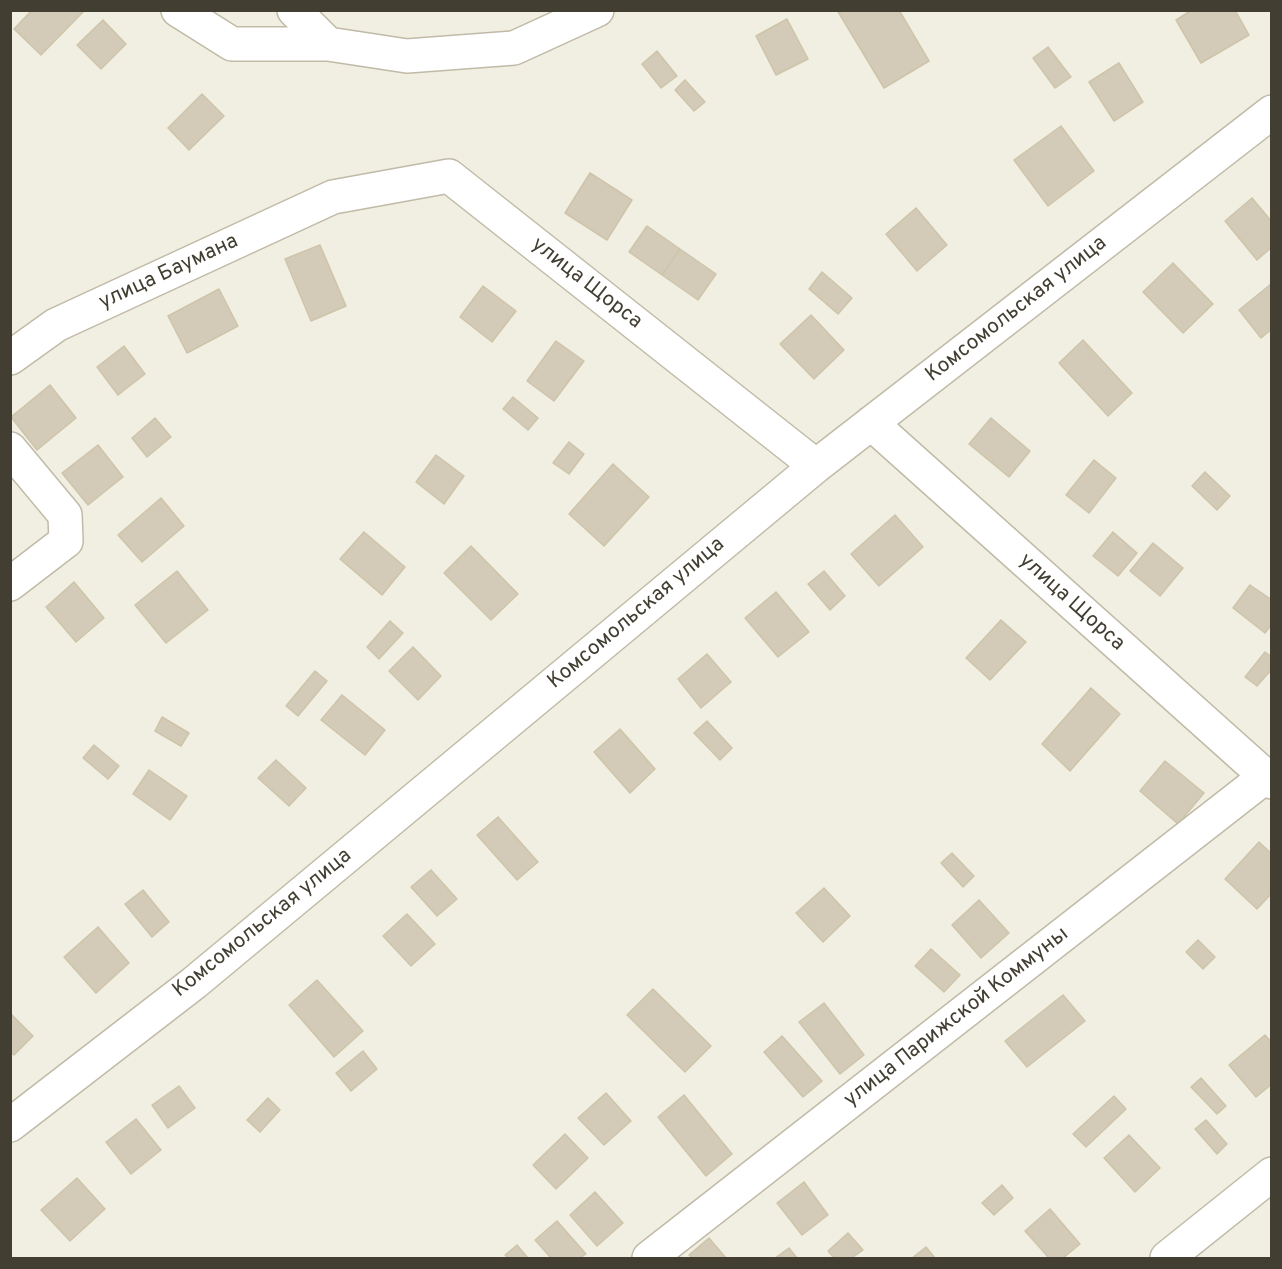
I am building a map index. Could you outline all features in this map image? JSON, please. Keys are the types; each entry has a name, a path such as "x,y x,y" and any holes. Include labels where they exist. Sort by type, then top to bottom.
{"street":[{"path":"178,10 232,44 328,44 407,56 514,48 597,10"},
{"path":"294,10 328,44"},
{"name":"Комсомольская улица","path":"10,1125 194,983 816,466 1272,112"},
{"name":"улица Щорса","path":"333,197 449,176 816,466"},
{"name":"улица Баумана","path":"10,358 56,325 333,197"},
{"name":"улица Щорса","path":"871,423 1268,779"},
{"path":"10,449 65,515 66,541 10,584"},
{"name":"улица Парижской Коммуны","path":"649,1258 1268,779"},
{"path":"1167,1258 1272,1174"}],"building":[{"path":"32,10 85,10 41,55 14,29"},
{"path":"837,10 899,10 929,61 884,88"},
{"path":"1192,10 1235,10 1249,35 1201,63 1176,20"},
{"path":"787,19 808,59 776,75 756,36"},
{"path":"103,20 126,44 101,69 77,45"},
{"path":"1048,47 1071,77 1055,88 1033,58"},
{"path":"657,51 677,76 661,88 642,64"},
{"path":"1119,63 1143,102 1114,121 1089,82"},
{"path":"685,80 705,102 694,111 675,90"},
{"path":"202,94 224,116 189,150 168,128"},
{"path":"1061,126 1094,171 1048,206 1014,160"},
{"path":"590,173 632,200 607,240 565,213"},
{"path":"1252,198 1272,222 1272,247 1257,260 1225,221"},
{"path":"916,208 947,245 917,271 886,234"},
{"path":"647,226 680,249 662,275 629,252"},
{"path":"320,245 346,306 311,321 285,259"},
{"path":"680,249 716,274 698,300 662,275"},
{"path":"1173,263 1213,304 1183,333 1143,292"},
{"path":"822,272 852,298 838,314 809,289"},
{"path":"1271,284 1272,329 1261,338 1239,310"},
{"path":"483,286 516,311 492,342 460,317"},
{"path":"219,289 238,326 187,353 168,316"},
{"path":"811,315 844,350 814,379 780,344"},
{"path":"1083,340 1132,393 1108,416 1059,363"},
{"path":"556,341 584,361 554,401 527,381"},
{"path":"124,346 145,374 118,395 97,367"},
{"path":"50,385 76,418 37,450 11,417"},
{"path":"513,397 538,418 528,430 503,409"},
{"path":"155,418 171,437 147,457 132,438"},
{"path":"991,418 1030,451 1009,477 969,444"},
{"path":"569,442 584,454 569,474 553,463"},
{"path":"98,445 123,477 88,505 62,473"},
{"path":"436,455 464,476 444,504 416,482"},
{"path":"1094,460 1116,478 1089,513 1066,495"},
{"path":"613,464 649,497 604,546 569,514"},
{"path":"1205,472 1230,496 1217,510 1192,486"},
{"path":"161,498 184,526 142,562 118,535"},
{"path":"895,515 923,547 879,586 851,554"},
{"path":"364,532 405,567 382,595 340,559"},
{"path":"1113,532 1137,553 1118,576 1093,556"},
{"path":"1153,543 1183,568 1160,596 1130,571"},
{"path":"471,546 518,594 491,620 444,573"},
{"path":"177,571 208,610 166,643 135,605"},
{"path":"824,571 845,596 830,610 808,584"},
{"path":"74,582 104,618 76,642 46,607"},
{"path":"1250,585 1272,600 1272,624 1265,633 1233,608"},
{"path":"776,592 809,632 778,657 745,618"},
{"path":"1001,620 1026,642 990,680 966,658"},
{"path":"390,621 403,633 379,659 367,647"},
{"path":"413,647 441,676 418,700 389,671"},
{"path":"1265,652 1272,657 1272,669 1257,686 1245,677"},
{"path":"707,654 731,682 701,708 678,679"},
{"path":"315,671 327,681 298,716 286,706"},
{"path":"1091,688 1120,714 1070,771 1042,744"},
{"path":"342,695 385,730 365,755 321,720"},
{"path":"162,717 189,733 181,746 155,731"},
{"path":"707,721 732,748 720,760 694,733"},
{"path":"620,729 655,769 630,793 594,752"},
{"path":"94,745 119,766 108,779 83,758"},
{"path":"276,760 306,788 289,806 258,778"},
{"path":"1165,761 1204,793 1178,824 1140,791"},
{"path":"149,770 187,796 170,820 133,794"},
{"path":"498,817 538,862 517,880 477,835"},
{"path":"1259,842 1272,854 1272,893 1257,909 1225,879"},
{"path":"952,853 974,876 963,887 941,863"},
{"path":"431,870 457,899 437,916 411,887"},
{"path":"824,888 850,916 823,942 796,913"},
{"path":"143,890 169,922 152,937 125,904"},
{"path":"979,900 1009,933 981,958 952,925"},
{"path":"407,914 435,944 411,966 383,936"},
{"path":"98,927 129,963 96,993 64,957"},
{"path":"1198,940 1215,957 1203,969 1186,952"},
{"path":"931,949 960,975 944,992 915,966"},
{"path":"317,980 363,1031 334,1057 289,1005"},
{"path":"653,989 711,1046 685,1072 627,1015"},
{"path":"1063,995 1085,1021 1027,1067 1005,1041"},
{"path":"824,1003 864,1055 840,1074 799,1022"},
{"path":"10,1013 33,1036 14,1055 10,1052"},
{"path":"1265,1035 1272,1043 1272,1084 1256,1097 1229,1065"},
{"path":"782,1036 822,1081 803,1097 764,1052"},
{"path":"363,1051 377,1069 351,1091 336,1073"},
{"path":"1201,1078 1226,1106 1217,1114 1191,1087"},
{"path":"179,1086 195,1108 168,1128 152,1105"},
{"path":"606,1093 631,1121 604,1145 578,1118"},
{"path":"684,1095 732,1154 706,1176 658,1117"},
{"path":"1114,1096 1126,1109 1086,1147 1073,1134"},
{"path":"268,1098 280,1110 260,1132 247,1120"},
{"path":"136,1119 161,1150 131,1174 106,1142"},
{"path":"1206,1120 1227,1144 1217,1154 1195,1129"},
{"path":"565,1134 588,1158 556,1189 533,1165"},
{"path":"1129,1135 1160,1168 1135,1192 1104,1158"},
{"path":"77,1178 105,1209 70,1241 41,1210"},
{"path":"804,1182 828,1215 802,1235 777,1203"},
{"path":"1002,1185 1013,1198 994,1215 982,1203"},
{"path":"595,1192 623,1223 597,1246 570,1215"},
{"path":"1050,1209 1080,1244 1063,1258 1049,1258 1025,1231"},
{"path":"557,1221 586,1254 580,1258 551,1258 535,1240"},
{"path":"848,1233 863,1250 852,1258 834,1258 828,1251"},
{"path":"709,1238 726,1258 692,1258 689,1255"},
{"path":"517,1245 528,1258 508,1258 505,1255"},
{"path":"926,1247 935,1258 912,1258"},
{"path":"789,1248 797,1258 775,1258"}]}
